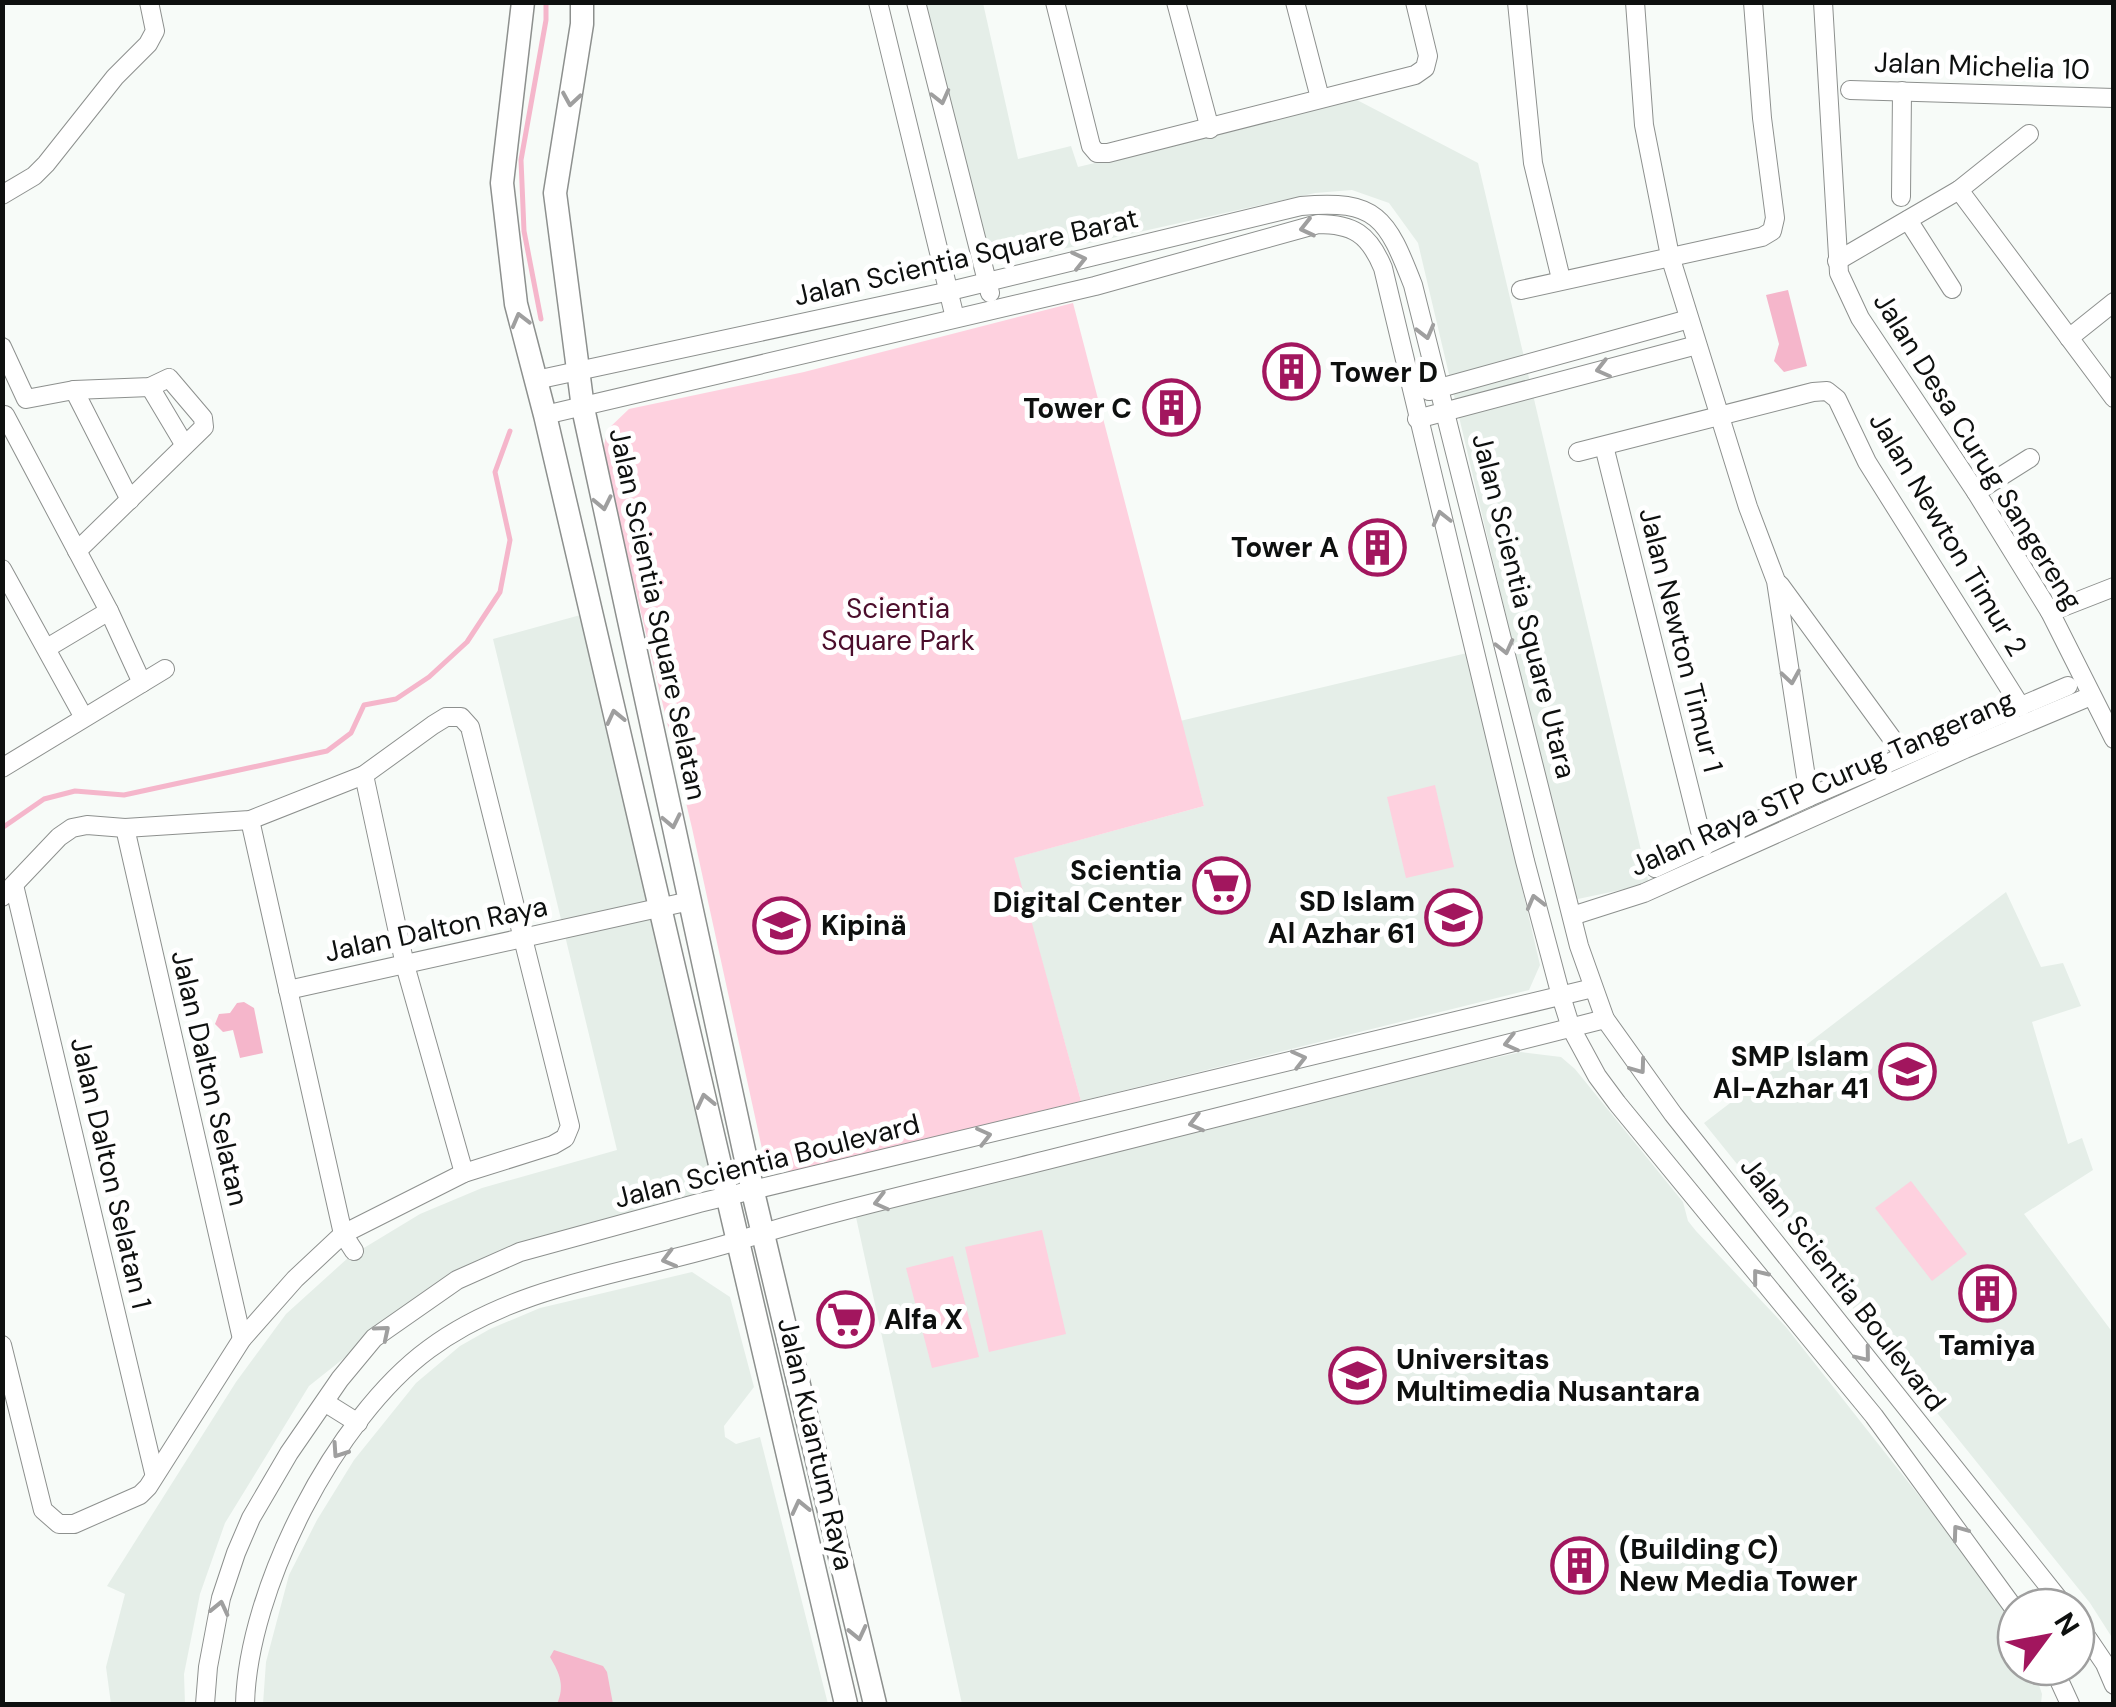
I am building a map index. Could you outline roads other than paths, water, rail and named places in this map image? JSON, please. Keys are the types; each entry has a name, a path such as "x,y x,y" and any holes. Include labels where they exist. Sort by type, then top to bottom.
{"street":[{"path":"2,195 46,164 114,77 148,44 156,31 148,2"},
{"path":"523,2 502,182 516,304 728,1196"},
{"name":"Jalan Scientia Square Selatan","path":"582,2 580,44 555,193 583,408 763,1232"},
{"path":"878,2 955,318"},
{"path":"916,2 994,310"},
{"path":"1055,2 1091,146 1097,153 1210,130 1414,76 1425,68 1428,56 1414,2"},
{"path":"1176,2 1210,130"},
{"path":"1296,2 1320,98"},
{"path":"1518,2 1532,163 1561,279"},
{"path":"1635,2 1644,125 1670,256 1748,507 1776,581 1810,796"},
{"path":"1521,290 1772,231 1775,218 1753,2"},
{"name":"Jalan Desa Curug Sangereng","path":"1823,2 1837,261 1844,284 1860,318 2050,612 2101,702 2114,739"},
{"name":"Jalan Michelia 10","path":"1850,90 2114,98"},
{"path":"1901,196 1902,92"},
{"path":"1837,261 1958,190 2029,134"},
{"path":"1958,190 2114,398"},
{"name":"Jalan Scientia Square Barat","path":"536,380 950,291 1301,206 1338,202 1361,208 1380,220 1396,239"},
{"path":"1908,220 1952,289"},
{"name":"Jalan Scientia Square Barat","path":"544,415 1048,297 1318,224 1343,224 1376,250 1412,395"},
{"name":"Jalan Scientia Square Utara","path":"1396,239 1413,284 1446,410 1592,988"},
{"path":"1042,268 1048,297"},
{"path":"2069,338 2114,302"},
{"path":"1561,996 1524,861 1412,395 1689,319"},
{"path":"1417,418 1697,345"},
{"path":"2,348 26,399"},
{"path":"77,551 204,427 204,418 174,381 164,378 150,387 74,390 26,399 4,415 109,611 142,683"},
{"path":"150,387 184,444"},
{"path":"74,390 130,500"},
{"name":"Jalan Newton Timur 2","path":"1720,416 1813,392 1827,392 1837,399 1867,462 2021,707"},
{"path":"1578,452 1720,416"},
{"name":"Jalan Newton Timur 1","path":"1604,446 1704,847"},
{"path":"1976,492 2030,458"},
{"path":"2,569 83,716"},
{"path":"1776,581 1904,755"},
{"path":"2050,612 2114,587"},
{"path":"48,648 109,611"},
{"path":"5,763 165,669"},
{"path":"1655,868 1810,796 2068,686"},
{"name":"Jalan Raya STP Curug Tangerang","path":"1572,916 1644,893 1947,757 2101,702"},
{"path":"2,1345 44,1510 60,1524 74,1524 140,1495 242,1340 295,1280 343,1234 464,1172 553,1145 565,1138 570,1126 470,727 461,716 446,717 364,776 250,820 72,828 58,836 8,891"},
{"path":"364,776 405,965 464,1172"},
{"path":"250,820 343,1234 354,1251"},
{"name":"Jalan Dalton Selatan","path":"124,828 242,1340"},
{"name":"Jalan Dalton Selatan 1","path":"8,891 154,1473"},
{"name":"Jalan Dalton Raya","path":"288,990 690,901"},
{"name":"Jalan Scientia Boulevard","path":"205,1704 218,1615 236,1554 251,1518 289,1453 374,1338 457,1280 520,1252 728,1196 1592,988 1606,1019 1673,1114 2049,1587"},
{"name":"Jalan Scientia Boulevard","path":"1561,996 1571,1028 1616,1103 1874,1416 1999,1587"},
{"path":"245,1704 246,1668 271,1580 310,1496 388,1385 429,1348 482,1317 538,1294 763,1232 1606,1019"},
{"name":"Jalan Kuantum Raya","path":"728,1196 846,1704"},
{"name":"Jalan Kuantum Raya","path":"763,1232 875,1704"},
{"path":"326,1402 358,1423"},
{"path":"2096,1650 2114,1684"}],"waterway":[{"path":"541,319 524,231 521,160 546,2"},
{"path":"2,828 44,799 75,791 124,795 327,751 351,733 364,705 396,699 429,677 467,642 500,592 510,540 495,472 510,431"}],"place":[{"name":"Tower D","path":"1291,372"},
{"name":"Tower C","path":"1171,408"},
{"name":"Tower A","path":"1378,547"},
{"name":"Scientia Digital Center","path":"1221,886"},
{"name":"SD Islam Al Azhar 61","path":"1454,917"},
{"name":"Kipinä","path":"782,925"},
{"name":"SMP Islam Al-Azhar 41","path":"1908,1072"},
{"name":"Tamiya","path":"1987,1294"},
{"name":"Alfa X","path":"845,1319"},
{"name":"Universitas Multimedia Nusantara","path":"1357,1375"},
{"name":"(Building C) New Media Tower","path":"1580,1565"}],"park label":[{"name":"Scientia Square Park","path":"898,624"}]}
